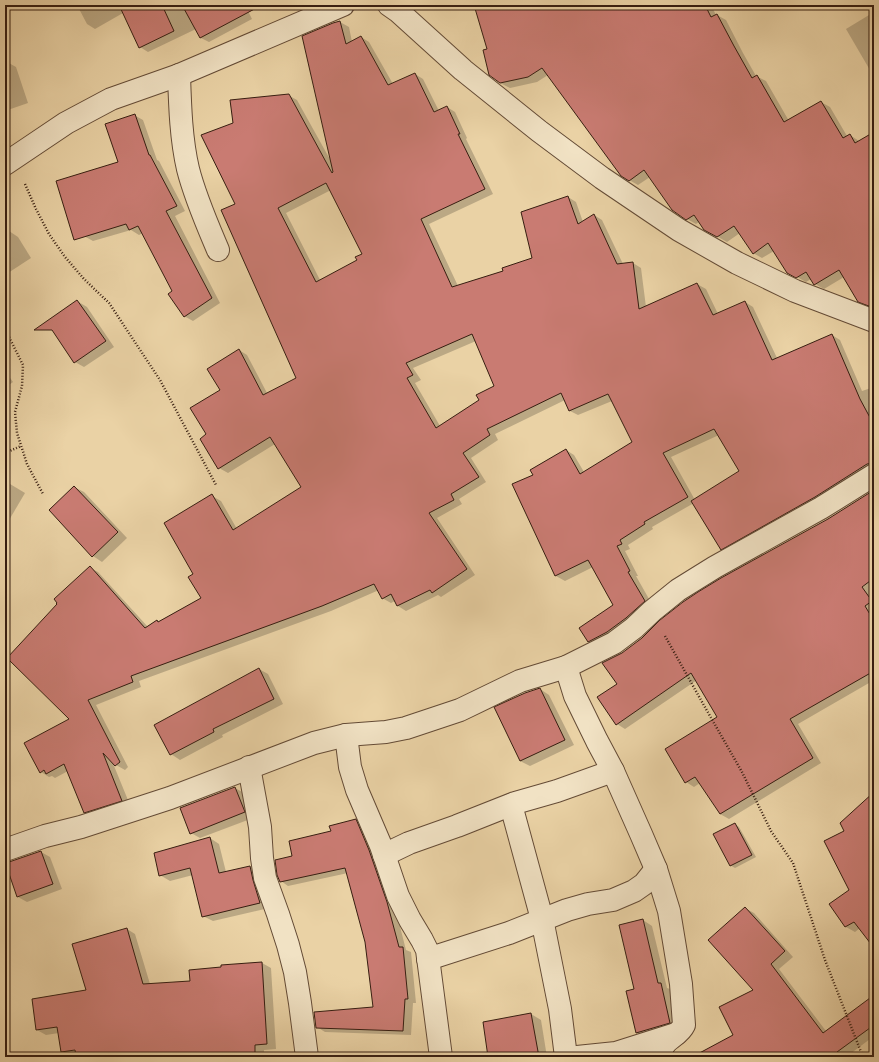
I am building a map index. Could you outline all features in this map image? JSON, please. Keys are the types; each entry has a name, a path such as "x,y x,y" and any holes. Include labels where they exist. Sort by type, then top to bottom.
{"street":[{"path":"10,160 66,124 111,99 179,75 343,5"},
{"path":"400,7 463,70 539,131 602,178 679,230 737,263 795,291 874,321"},
{"path":"179,75 180,110 188,169 197,198 218,250"},
{"path":"5,850 44,836 170,798 314,743 346,735 386,732 406,728 460,710 520,681 566,668 614,642 634,628 678,590 715,567 821,508 874,475"},
{"path":"566,668 576,696 613,772 656,869 669,911 681,984 684,1025 681,1030 661,1049 659,1057"},
{"path":"346,735 350,767 357,790 384,854 398,896 427,950 441,1057"},
{"path":"249,767 260,827 264,878 288,945 300,1003 308,1057"},
{"path":"384,854 409,843 511,805 613,772"},
{"path":"511,805 542,919 560,1009 566,1057"},
{"path":"428,959 509,933 567,910 588,904 613,900 634,892 644,884 656,869"},
{"path":"577,1057 616,1052 676,1034"}],"path":[{"path":"10,160 49,234 65,257 84,279 109,303 160,380 216,485"},
{"path":"5,329 23,365 22,386 15,412 17,433 27,464 43,494"},
{"path":"5,453 21,446"},
{"path":"652,611 742,772 771,831 793,863 825,960 863,1057"}],"building":[{"path":"119,5 162,5 174,31 139,48"},
{"path":"182,5 262,5 200,38"},
{"path":"474,5 705,5 711,17 717,14 752,78 757,75 784,122 821,101 843,138 850,134 855,143 874,132 874,308 858,302 839,270 814,285 806,272 796,278 787,273 768,243 753,254 734,226 717,237 704,230 694,215 686,220 672,210 644,170 629,181 621,176 542,68 528,77 500,83 489,75 483,50 487,49"},
{"path":"340,21 346,44 361,36 388,85 415,73 434,112 447,106 460,134 458,134 485,189 421,219 452,287 503,271 502,268 532,258 521,212 568,196 578,224 594,214 617,264 633,262 639,309 697,283 713,315 745,301 772,360 832,334 860,399 874,425 874,463 867,464 815,497 721,550 691,501 739,471 714,429 663,453 688,497 644,522 645,524 620,540 622,544 617,546 630,571 628,572 645,601 607,632 588,642 579,628 613,605 588,560 555,576 512,484 533,475 530,470 566,449 580,474 632,442 608,394 569,411 561,393 487,429 490,435 463,453 479,477 451,494 454,500 429,513 467,569 432,593 430,590 397,606 391,594 382,599 374,584 322,606 131,676 133,682 88,700 120,762 115,766 103,753 122,801 84,813 64,764 46,774 44,770 40,773 24,743 69,719 7,658 57,604 54,599 90,566 145,628 157,620 158,622 201,598 188,577 193,574 164,523 212,494 233,530 301,487 270,437 218,469 200,439 206,434 190,408 220,390 207,369 239,349 263,395 296,378 221,210 235,204 201,135 233,123 230,100 289,94 332,173 302,36","holes":["326,183 362,254 355,257 357,260 316,282 278,208","472,334 494,386 476,395 479,400 436,428 407,378 413,375 406,363"]},
{"path":"135,114 149,155 177,206 166,211 212,298 184,317 168,294 172,291 138,226 129,230 126,224 74,240 56,181 118,162 105,124"},
{"path":"77,300 106,341 74,363 52,330 34,330"},
{"path":"74,486 118,532 92,557 49,510"},
{"path":"874,490 874,578 862,587 872,601 865,606 874,621 874,671 790,719 813,758 720,814 695,777 685,783 665,749 717,717 691,673 616,725 597,697 617,684 602,663 622,653 642,638 660,620 698,592 828,519"},
{"path":"259,668 274,699 213,729 214,732 170,755 154,725"},
{"path":"540,688 565,740 520,761 494,707"},
{"path":"235,787 245,812 190,834 180,808"},
{"path":"874,792 874,948 854,922 845,927 829,904 849,890 824,841 844,831 840,823"},
{"path":"356,819 369,850 387,902 399,947 403,947 408,999 405,999 403,1031 316,1028 314,1012 373,1007 365,942 345,868 280,882 277,875 275,860 292,856 289,841 331,831 329,826"},
{"path":"735,823 752,855 730,866 713,834"},
{"path":"210,837 219,873 250,866 260,903 202,917 190,868 159,876 154,853"},
{"path":"41,851 53,884 17,897 5,862"},
{"path":"745,907 785,951 771,964 823,1033 874,995 874,1025 837,1052 841,1057 692,1057 733,1035 719,1007 753,990 708,940"},
{"path":"643,919 658,983 661,983 670,1023 636,1033 626,991 634,989 619,925"},
{"path":"127,928 143,984 190,981 189,970 221,967 221,965 262,962 267,1044 255,1045 255,1057 76,1057 75,1050 61,1052 57,1027 36,1030 32,999 86,990 72,944"},
{"path":"531,1013 539,1057 488,1057 483,1022"}]}
